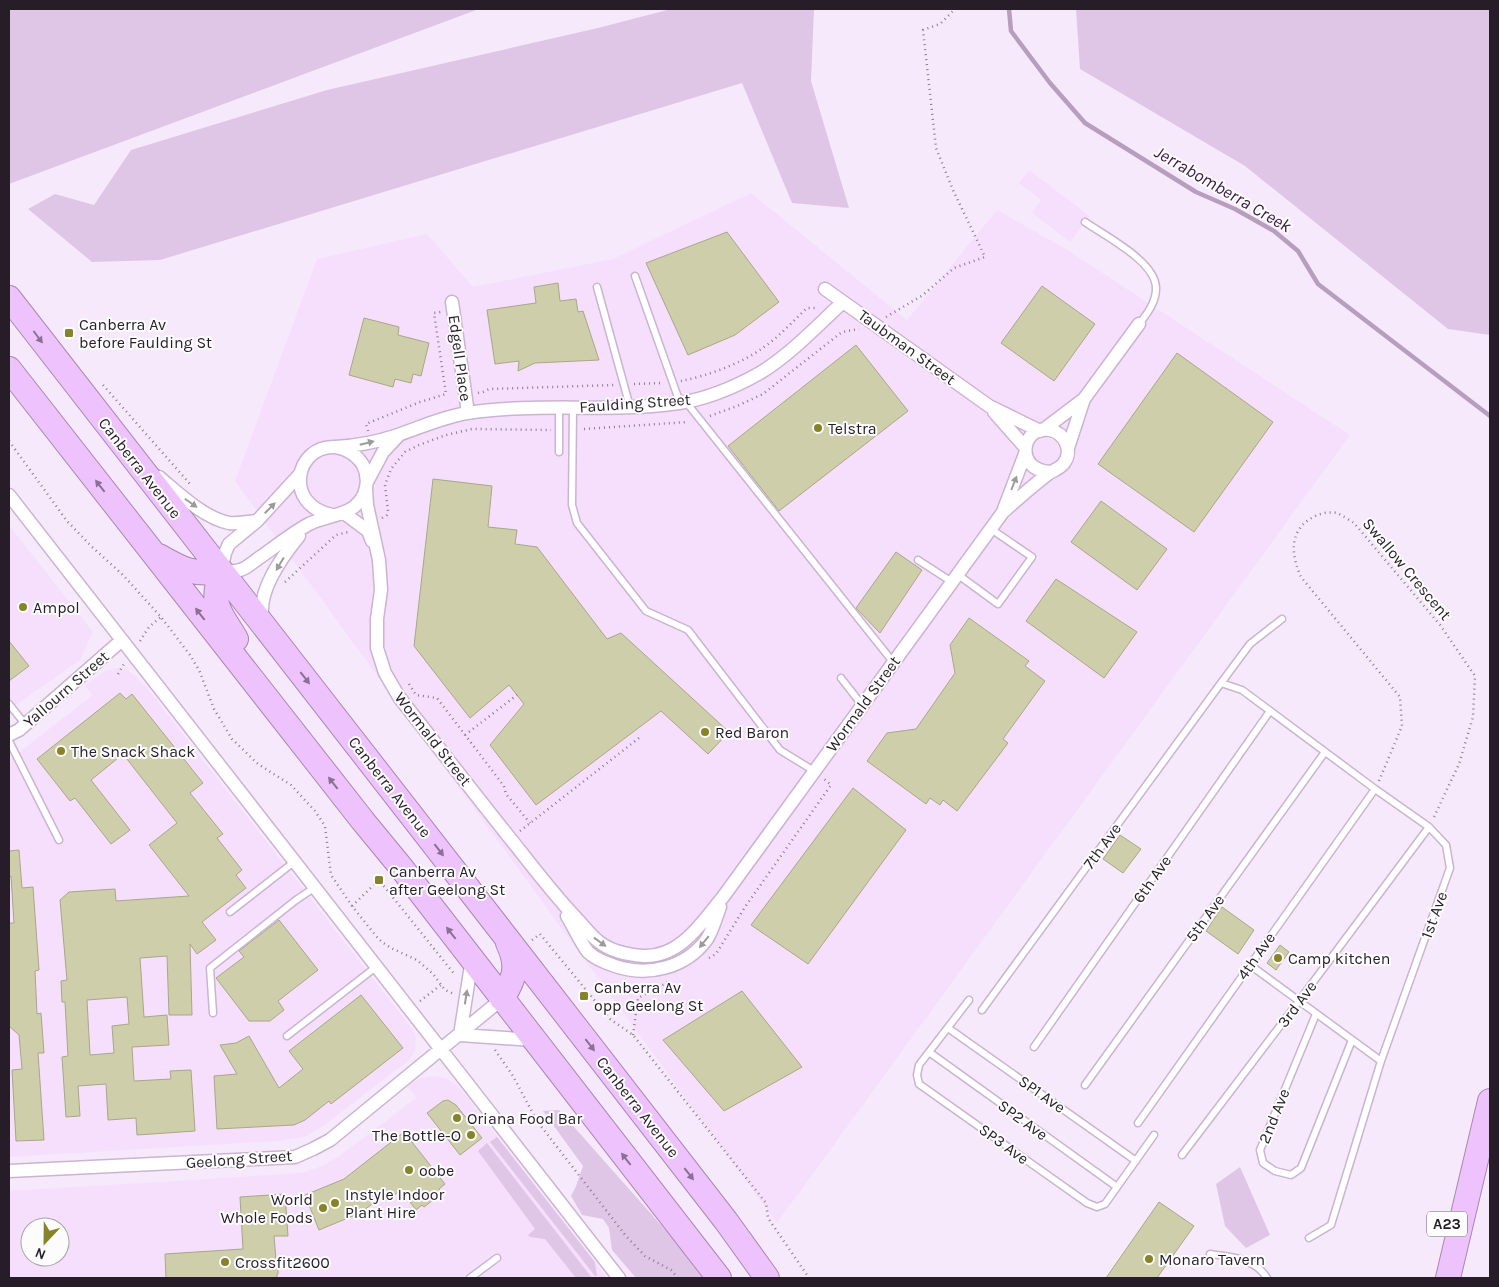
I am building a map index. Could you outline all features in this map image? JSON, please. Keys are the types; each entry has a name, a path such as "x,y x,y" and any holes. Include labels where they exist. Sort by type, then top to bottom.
{"highway":[{"name":"Canberra Avenue","path":"9,298 502,932 726,1222 767,1278"},
{"path":"9,369 279,715 400,866 719,1278"},
{"path":"152,552 177,566 193,572 208,573 221,571 215,601 222,617 279,715"},
{"path":"502,932 514,955 515,965 514,980 502,999"},
{"path":"502,999 523,993 540,995 560,1007"},
{"name":"A23","path":"1432,1278 1452,1205 1472,1174 1490,1101"},
{"path":"1448,1278 1472,1174"}],"street":[{"name":"Taubman Street","path":"825,289 989,406 1042,430"},
{"name":"Faulding Street","path":"335,447 357,446 399,435 443,418 468,413 522,409 630,407 683,402 710,396 736,386 784,357 844,302"},
{"name":"Edgell Place","path":"452,306 468,413"},
{"name":"Wormald Street","path":"1003,512 1028,440 1033,434 1042,430 1084,399 1139,324"},
{"name":"Wormald Street","path":"367,485 367,505 372,522 368,531 379,560 381,590 377,619 377,648 385,673 399,697 554,894 597,941 611,949 628,954 646,956 662,953 686,940 723,897 1003,512 1050,472 1059,468 1064,463 1084,399"},
{"name":"Taubman Street","path":"989,406 1025,450"},
{"path":"1042,430 1050,430 1057,433 1063,438 1068,448"},
{"name":"Faulding Street","path":"367,485 383,452 399,435"},
{"path":"335,447 346,450 356,456 363,466 367,485 358,503 354,507 338,514 309,524 247,567 240,570 221,571 229,544 257,521 300,474 304,464 312,455 322,449 335,447"},
{"path":"126,450 190,503 208,514 227,523 257,521"},
{"path":"1025,450 1030,464 1035,469 1050,472"},
{"path":"300,474 300,486 303,497 311,506 321,512 338,514"},
{"path":"9,494 618,1278"},
{"name":"Wormald Street","path":"338,514 372,522"},
{"path":"281,648 262,619 262,600 266,587 292,545 309,524"},
{"name":"Yallourn Street","path":"9,735 19,730 122,640"},
{"path":"472,959 460,1035 534,1040"},
{"name":"Geelong Street","path":"9,1172 295,1157 313,1150 330,1140 441,1051 502,999"}],"lane":[{"path":"1085,222 1138,258 1149,270 1156,282 1156,291 1149,310 1139,324"},
{"path":"635,276 683,402 893,662"},
{"path":"598,287 630,407"},
{"path":"559,452 560,408"},
{"path":"573,408 572,505 577,523 646,611 688,630 780,750 814,771"},
{"path":"918,560 955,578 998,604 1032,557 991,529"},
{"name":"7th Ave","path":"982,1010 1250,644 1282,619"},
{"path":"841,678 862,705"},
{"name":"1st Ave","path":"1221,683 1242,690 1375,790 1429,827 1446,845 1450,868 1381,1061 1331,1225 1309,1238"},
{"path":"9,704 26,724"},
{"name":"6th Ave","path":"1034,1048 1270,711"},
{"path":"9,741 58,840"},
{"name":"5th Ave","path":"1085,1084 1325,752"},
{"name":"4th Ave","path":"1138,1123 1375,790"},
{"name":"3rd Ave","path":"1182,1155 1429,827"},
{"path":"230,912 294,862"},
{"path":"213,1013 210,968 314,888"},
{"path":"1250,965 1381,1061"},
{"path":"287,1036 376,967"},
{"name":"SP3 Ave","path":"970,1000 920,1064 916,1075 919,1084 1086,1203 1096,1207 1105,1204 1154,1135"},
{"name":"2nd Ave","path":"1316,1014 1260,1150 1263,1163 1276,1171 1291,1175 1301,1168 1352,1040"},
{"name":"SP1 Ave","path":"948,1028 1136,1161"},
{"name":"SP2 Ave","path":"929,1052 1117,1187"},
{"path":"1210,1254 1244,1258 1267,1278"},
{"path":"470,1278 497,1258"}],"path":[{"path":"874,323 922,295 954,268 985,257 953,190 936,148 930,104 929,74 923,30 940,24 955,9"},
{"path":"372,442 366,424 420,402 446,394 434,313 452,306"},
{"path":"102,384 191,486"},
{"path":"9,441 67,521 123,576 161,617 190,655 199,670 214,709 232,738 258,764 291,785 315,811 325,826 331,875 352,906 382,942 417,960 433,974 445,990 456,995 458,990"},
{"name":"Swallow Crescent","path":"1375,790 1402,726 1400,697 1301,578 1294,561 1294,540 1302,524 1317,514 1336,513 1354,523 1440,625 1475,676 1473,717 1458,764 1429,827"},
{"path":"266,587 273,593 336,534 350,532 372,522"},
{"path":"465,735 517,695"},
{"path":"532,821 639,738"},
{"path":"709,958 716,954 745,907 831,784 814,771"},
{"path":"352,906 379,880 457,978"},
{"path":"517,952 540,934 610,1019 633,1035 766,1203 768,1218 810,1278"},
{"path":"633,1035 638,998 670,980"},
{"path":"409,1009 441,985"},
{"path":"493,1047 513,1076 537,1121 626,1236 645,1256 671,1270 678,1278"}],"shaded area":[{"path":"9,9 479,9 9,184"},
{"path":"671,9 814,9 811,81 849,208 792,203 742,83 160,260 92,262 28,209 55,194 94,205 131,150 327,90 598,28"},
{"path":"1076,9 1490,9 1490,335 1448,329 1245,166 1080,69"},
{"path":"1029,170 1090,216 1070,242 1032,213 1041,200 1019,183"},
{"path":"751,193 907,320 997,210 1066,249 1350,435 777,1223 235,481 317,259 427,234 473,287 613,259"},
{"path":"9,525 93,632 80,660 9,710"},
{"path":"117,668 125,669 133,674 147,688 416,1036 415,1051 409,1060 322,1127 304,1137 279,1141 9,1157 9,760 93,695 85,686 105,671"},
{"path":"433,1076 446,1078 459,1087 607,1278 9,1278 9,1191 305,1172 322,1166 338,1157 416,1098 407,1086 421,1078"},
{"path":"559,1110 708,1278 636,1278 612,1250 609,1228 603,1219 582,1215 571,1196 583,1166 543,1111"},
{"path":"497,1137 595,1262 597,1276 595,1276 490,1142"},
{"path":"487,1143 592,1278 576,1278 545,1239 528,1235 535,1229 478,1151"},
{"path":"1240,1167 1270,1235 1246,1248 1225,1226 1216,1184"}],"building":[{"path":"727,232 779,302 735,335 688,355 646,263"},
{"path":"558,283 560,301 576,299 578,312 583,311 599,360 535,363 518,371 519,361 495,364 487,310 536,303 534,287"},
{"path":"1042,286 1095,324 1054,381 1001,343"},
{"path":"364,318 399,327 398,335 429,343 421,376 413,374 411,383 395,379 393,387 349,375"},
{"name":"Telstra","path":"856,345 908,411 779,511 728,446"},
{"path":"1177,353 1273,422 1194,532 1098,464"},
{"path":"433,479 492,486 488,527 517,530 515,544 537,547 607,639 621,633 729,732 708,754 661,711 536,805 490,745 524,704 509,685 470,718 414,646"},
{"path":"1101,501 1167,549 1137,590 1071,542"},
{"path":"896,552 922,570 880,633 856,608"},
{"path":"1056,579 1137,632 1104,678 1026,621"},
{"path":"969,618 1029,661 1025,666 1045,681 1003,739 1008,743 957,811 943,800 940,805 930,798 926,804 867,761 887,733 916,729 955,673 950,645"},
{"path":"9,641 29,666 9,681"},
{"path":"120,693 126,699 132,694 203,783 190,793 223,834 217,838 242,870 236,875 246,888 202,922 216,940 197,954 190,944 192,1015 169,1015 167,956 140,958 144,1017 167,1015 169,1045 132,1047 134,1081 171,1079 170,1071 191,1070 195,1131 137,1135 136,1118 108,1120 106,1084 78,1086 80,1116 66,1117 62,1057 68,1056 65,1002 62,1002 61,981 67,980 60,900 69,892 115,889 116,901 189,896 149,845 177,823 123,754 91,780 130,830 111,844 75,798 70,801 37,759","holes":["127,997 129,1024 112,1026 114,1053 90,1055 87,1000"]},
{"path":"853,788 906,830 808,964 751,925"},
{"path":"1120,835 1141,849 1123,873 1103,859"},
{"path":"19,850 22,888 33,887 39,970 35,971 37,1014 41,1013 44,1053 38,1053 44,1140 16,1141 12,1070 22,1069 19,1035 9,1026 9,923 14,923 11,876 9,877 9,851"},
{"path":"1222,907 1254,930 1238,954 1206,931"},
{"path":"279,920 318,970 278,1001 284,1010 270,1021 249,1021 216,978 244,957 239,951"},
{"name":"Camp kitchen","path":"1280,945 1289,952 1276,970 1267,963"},
{"path":"742,991 802,1067 724,1111 663,1040"},
{"path":"361,995 403,1048 331,1104 329,1101 305,1120 294,1125 217,1129 214,1076 237,1074 220,1045 236,1043 249,1036 279,1088 303,1069 289,1051"},
{"path":"448,1100 456,1105 482,1138 460,1155 427,1113 443,1101"},
{"path":"404,1132 445,1184 439,1189 442,1193 424,1207 422,1205 416,1210 401,1190 386,1201 383,1196 360,1213 319,1230 305,1195 344,1179"},
{"path":"285,1194 288,1236 274,1236 276,1260 278,1260 277,1278 166,1278 165,1254 243,1249 240,1197"},
{"path":"1159,1202 1194,1226 1157,1278 1106,1278"}],"waterway":[{"name":"Jerrabomberra Creek","path":"1009,9 1011,31 1050,83 1085,123 1196,192 1235,209 1274,231 1298,251 1318,284 1490,416"}],"place":[{"name":"Canberra Av before Faulding St","path":"69,333"},
{"name":"Telstra","path":"818,428"},
{"name":"Ampol","path":"23,607"},
{"name":"Red Baron","path":"705,732"},
{"name":"The Snack Shack","path":"61,751"},
{"name":"Canberra Av after Geelong St","path":"379,880"},
{"name":"Camp kitchen","path":"1278,958"},
{"name":"Canberra Av opp Geelong St","path":"584,996"},
{"name":"Oriana Food Bar","path":"457,1118"},
{"name":"The Bottle-O","path":"471,1135"},
{"name":"oobe","path":"409,1170"},
{"name":"Instyle Indoor Plant Hire","path":"335,1203"},
{"name":"World Whole Foods","path":"323,1208"},
{"name":"Monaro Tavern","path":"1149,1259"},
{"name":"Crossfit2600","path":"225,1262"}]}
